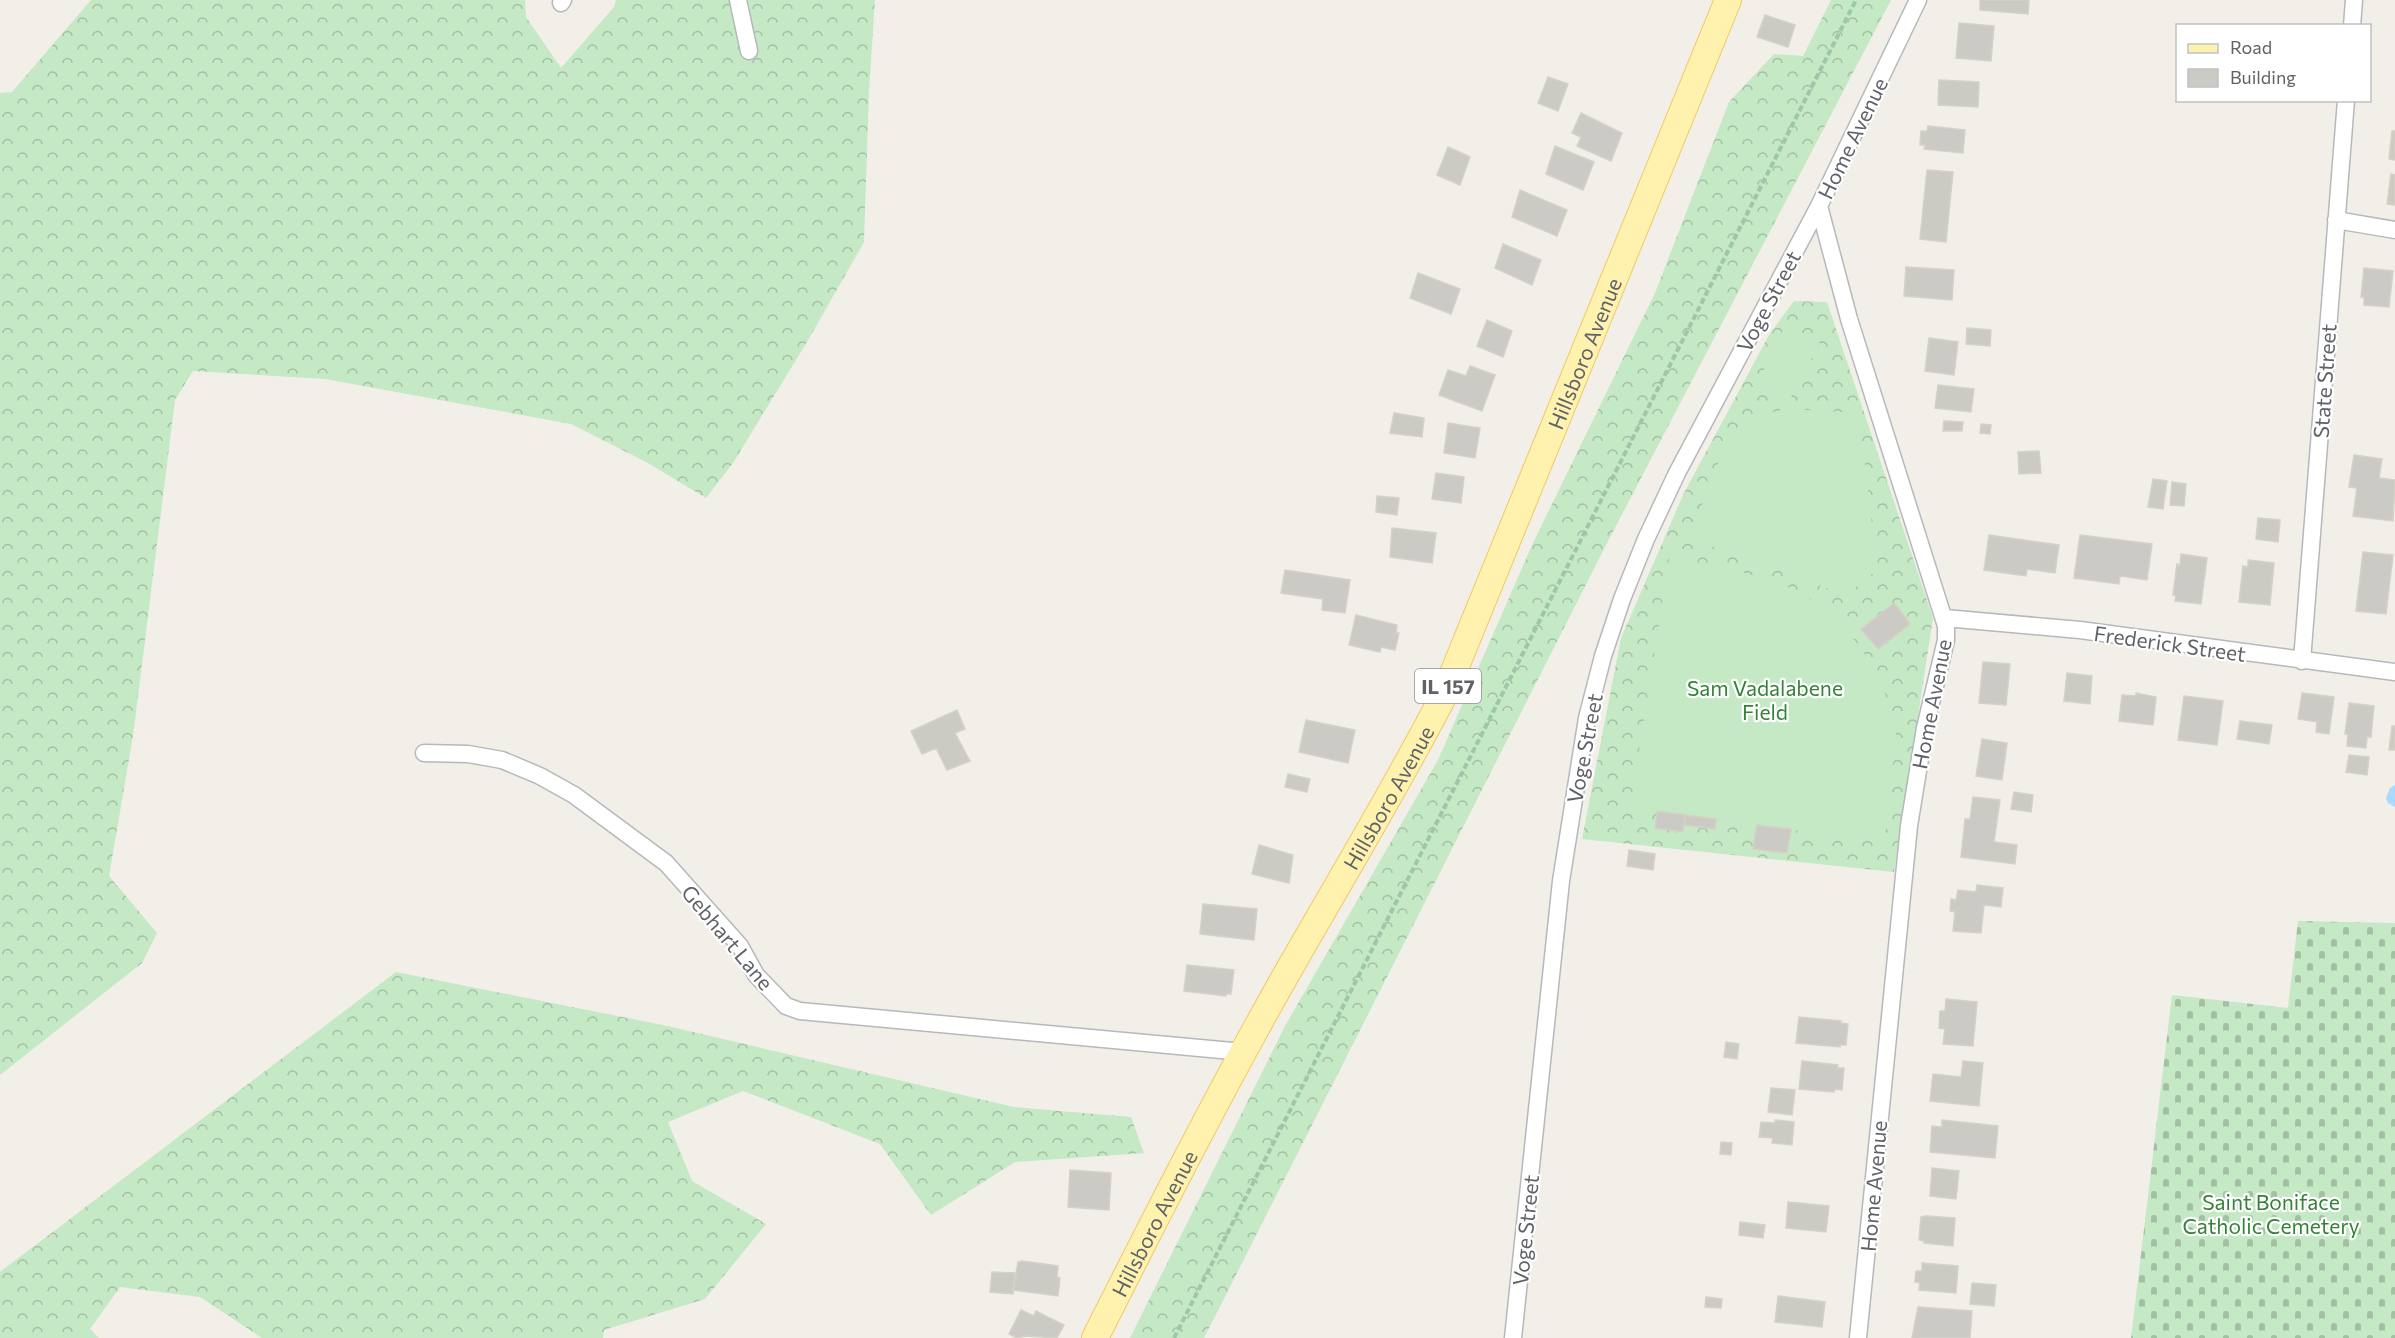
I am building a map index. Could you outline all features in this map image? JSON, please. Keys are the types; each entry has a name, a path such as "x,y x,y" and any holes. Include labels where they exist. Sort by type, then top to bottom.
{"main road":[{"name":"Hillsboro Avenue","path":"1095,1338 1244,1052 1414,752 1444,693 1728,0"}],"street":[{"path":"738,0 749,51"},
{"name":"Home Avenue","path":"1858,1338 1909,826 1925,728 1946,640 1945,618 1913,525 1849,319 1819,206 1918,0"},
{"path":"2352,24 2354,0"},
{"name":"State Street","path":"2302,661 2346,102"},
{"name":"Voge Street","path":"1513,1338 1561,881 1586,728 1603,656 1622,599 1664,501 1819,206"},
{"path":"2336,220 2395,230"},
{"name":"Frederick Street","path":"1945,618 2080,630 2395,672"},
{"name":"Gebhart Lane","path":"424,753 468,754 502,760 540,776 574,795 666,863 728,931 740,946 756,975 786,1006 800,1011 1244,1052"}],"path":[{"path":"1174,1338 1856,0"}],"green space":[{"path":"91,0 525,0 526,17 561,68 614,7 616,0 875,0 869,91 864,242 807,342 733,463 706,498 648,463 571,424 325,379 193,371 175,400 133,736 109,876 157,933 142,963 0,1075 0,93 12,92"},
{"path":"1831,0 1891,0 1607,543 1204,1338 1130,1338 1285,1026 1438,760 1533,543 1655,293 1729,102 1774,54 1803,56"},
{"name":"Sam Vadalabene Field","path":"1794,301 1827,302 1933,618 1894,872 1582,839 1621,638 1684,493 1769,335"},
{"path":"1785,325 1820,343 1788,403 1755,389"},
{"path":"1786,409 1859,413 1877,570 1846,595 1689,538 1725,446 1747,418"},
{"path":"1670,554 1774,581 1788,587 1827,611 1859,646 1883,688 1896,732 1885,836 1878,842 1639,808 1632,796"},
{"name":"Saint Boniface Catholic Cemetery","path":"2298,921 2395,923 2395,1338 2131,1338 2172,995 2288,1008"},
{"path":"396,972 663,1025 1014,1107 1131,1117 1144,1153 1015,1162 931,1215 880,1144 743,1091 668,1122 692,1181 766,1224 705,1299 604,1330 603,1338 262,1338 200,1297 120,1287 90,1329 99,1338 0,1338 0,1272"}],"water":[{"path":"2395,785 2395,807 2388,803 2386,798 2390,788"}],"building":[{"path":"1980,0 2029,0 2028,14 1980,10"},
{"path":"1765,15 1795,25 1788,47 1757,37"},
{"path":"1959,23 1994,26 1991,61 1956,58"},
{"path":"1548,77 1568,84 1558,111 1538,103"},
{"path":"1939,80 1979,82 1978,107 1938,105"},
{"path":"1581,113 1622,133 1611,161 1577,146 1581,137 1572,133"},
{"path":"1928,126 1965,130 1963,153 1924,149 1925,145 1920,145 1921,131 1927,131"},
{"path":"2392,131 2395,131 2395,160 2389,159"},
{"path":"1555,146 1594,162 1583,190 1546,174"},
{"path":"1448,147 1470,157 1460,185 1437,175"},
{"path":"1927,170 1953,172 1946,242 1920,239"},
{"path":"2391,174 2395,175 2395,205 2387,204"},
{"path":"1520,190 1567,210 1557,236 1512,217"},
{"path":"1503,244 1541,260 1532,285 1495,268"},
{"path":"1906,267 1954,270 1952,300 1904,296"},
{"path":"2364,268 2393,271 2389,307 2364,305 2364,297 2361,297"},
{"path":"1418,273 1460,289 1451,314 1410,298"},
{"path":"1487,320 1512,331 1503,357 1477,346"},
{"path":"1967,328 1991,330 1990,346 1966,344"},
{"path":"1929,338 1958,342 1954,375 1925,371"},
{"path":"1470,366 1495,375 1482,411 1439,395 1448,370 1466,376"},
{"path":"1938,385 1974,389 1971,412 1935,408"},
{"path":"1394,413 1424,418 1422,437 1390,433"},
{"path":"1944,421 1963,422 1962,431 1943,431"},
{"path":"1448,423 1480,428 1475,458 1444,453"},
{"path":"1981,424 1991,425 1990,434 1980,433"},
{"path":"2039,451 2041,473 2019,474 2018,452"},
{"path":"2354,455 2382,459 2379,478 2395,480 2393,521 2353,516 2357,488 2349,487"},
{"path":"1436,473 1464,477 1461,503 1432,499"},
{"path":"2153,479 2167,481 2163,509 2148,507"},
{"path":"2172,482 2186,484 2184,506 2170,505"},
{"path":"1377,496 1399,498 1397,515 1376,512"},
{"path":"2258,518 2280,520 2278,542 2256,539"},
{"path":"1392,528 1436,533 1432,563 1390,557"},
{"path":"1989,535 2059,545 2055,573 2027,569 2026,576 1984,570"},
{"path":"2080,535 2152,544 2147,580 2120,576 2119,584 2074,578"},
{"path":"2363,552 2393,555 2386,614 2356,611"},
{"path":"2181,554 2207,558 2201,604 2175,601 2176,595 2173,595 2177,564 2180,565"},
{"path":"2248,560 2274,563 2270,605 2239,602 2243,566 2248,567"},
{"path":"1285,570 1350,580 1345,613 1322,610 1323,599 1281,593"},
{"path":"1894,603 1910,624 1878,649 1861,629"},
{"path":"1356,615 1397,625 1396,633 1399,633 1395,650 1381,647 1380,652 1349,645"},
{"path":"1983,662 2010,664 2006,705 1979,703"},
{"path":"2067,673 2092,676 2090,704 2064,701"},
{"path":"2136,693 2156,697 2153,725 2119,721 2122,695 2136,696"},
{"path":"2302,693 2334,697 2329,734 2316,732 2317,722 2298,719"},
{"path":"2184,696 2223,701 2217,745 2178,740"},
{"path":"2349,703 2374,706 2371,737 2367,737 2366,748 2347,746 2348,734 2345,734"},
{"path":"957,710 965,729 955,733 970,761 947,770 936,748 922,754 911,731"},
{"path":"1306,720 1355,730 1348,763 1299,752"},
{"path":"2240,721 2272,725 2269,744 2237,739"},
{"path":"2392,726 2395,726 2395,750 2389,750"},
{"path":"1982,739 2007,743 2002,780 1976,776"},
{"path":"2349,755 2369,757 2367,775 2346,772"},
{"path":"1288,774 1310,779 1307,792 1285,787"},
{"path":"2014,792 2033,795 2031,812 2011,809"},
{"path":"1973,797 2000,800 1994,842 2017,845 2015,864 1961,857 1965,819 1970,819"},
{"path":"1657,811 1686,815 1683,832 1655,828"},
{"path":"1686,815 1716,819 1715,829 1684,825"},
{"path":"1757,825 1791,829 1787,853 1753,849"},
{"path":"1259,845 1293,855 1289,883 1252,874"},
{"path":"1629,850 1655,854 1653,870 1627,866"},
{"path":"1977,885 2003,888 2001,907 1984,905 1981,933 1953,931 1955,912 1950,911 1951,899 1956,900 1958,890 1976,892"},
{"path":"1203,904 1257,909 1254,940 1200,934"},
{"path":"1187,965 1234,970 1231,994 1226,994 1226,996 1184,991"},
{"path":"1946,999 1977,1002 1973,1046 1943,1044 1945,1029 1939,1028 1940,1011 1945,1011"},
{"path":"1799,1017 1841,1021 1841,1023 1848,1024 1846,1045 1840,1045 1840,1047 1796,1043"},
{"path":"1726,1042 1739,1044 1737,1059 1724,1057"},
{"path":"1802,1061 1838,1065 1837,1068 1844,1068 1842,1090 1835,1089 1834,1092 1799,1089"},
{"path":"1963,1061 1983,1063 1979,1106 1930,1101 1933,1074 1961,1077"},
{"path":"1771,1088 1795,1090 1792,1115 1768,1112"},
{"path":"1775,1120 1794,1122 1792,1145 1772,1143 1773,1138 1759,1137 1761,1122 1775,1123"},
{"path":"1942,1120 1998,1126 1995,1158 1930,1152 1932,1126 1942,1127"},
{"path":"1721,1142 1732,1143 1731,1155 1720,1154"},
{"path":"1932,1168 1959,1171 1956,1199 1930,1196"},
{"path":"1070,1170 1111,1173 1109,1210 1068,1207"},
{"path":"1788,1202 1829,1206 1826,1232 1786,1228"},
{"path":"1921,1217 1955,1218 1953,1246 1924,1243 1919,1240"},
{"path":"1740,1222 1765,1225 1763,1238 1739,1235"},
{"path":"1018,1262 1058,1266 1057,1277 1060,1278 1058,1296 1013,1290"},
{"path":"1922,1263 1958,1266 1956,1293 1919,1290 1920,1283 1915,1282 1916,1271 1922,1271"},
{"path":"992,1272 1015,1273 1013,1294 990,1292"},
{"path":"1972,1283 1996,1285 1994,1306 1970,1304"},
{"path":"1778,1296 1825,1302 1822,1327 1775,1322"},
{"path":"1706,1297 1722,1299 1721,1308 1705,1307"},
{"path":"1918,1307 1972,1311 1970,1338 1912,1338"},
{"path":"1021,1310 1034,1316 1036,1311 1064,1325 1057,1338 1026,1336 1017,1338 1009,1334"}]}
